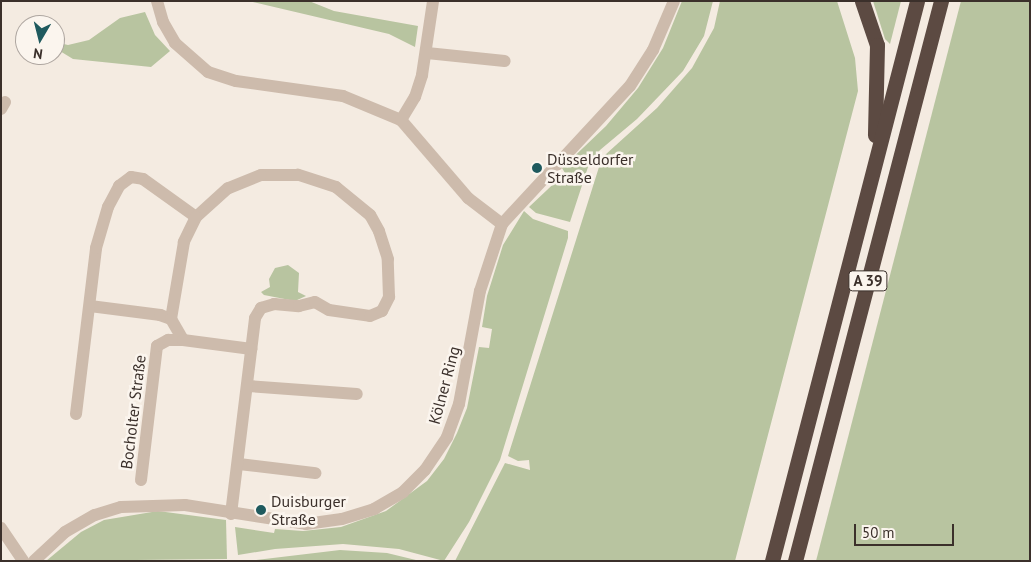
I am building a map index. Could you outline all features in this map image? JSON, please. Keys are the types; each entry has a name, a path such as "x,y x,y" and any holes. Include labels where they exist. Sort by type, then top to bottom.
{"highway":[{"path":"862,1 877,44 873,167"},
{"name":"A 39","path":"772,561 916,1"},
{"name":"A 39","path":"795,561 940,1"}],"street":[{"path":"157,1 163,22 175,43 208,72 236,82 343,96 401,120 468,198 502,224"},
{"path":"401,120 415,97 427,53 433,1"},
{"name":"Kölner Ring","path":"34,561 65,532 95,515 121,507 185,505 231,514 306,524 342,519 374,510 403,492 425,470 447,437 459,404 480,291 502,224 630,86 654,50 674,1"},
{"path":"427,53 505,61"},
{"path":"231,514 239,464 255,318 261,308 274,304 298,306 314,302 329,310 370,316 382,311 389,297 390,273 385,245 370,215 348,196 322,182 298,175 261,175 228,188 196,217 184,242 171,319 183,340 251,349"},
{"path":"76,414 100,227 119,186 131,176 143,179 196,217"},
{"path":"90,306 160,315 171,319"},
{"name":"Bocholter Straße","path":"141,480 157,346 168,340 183,340"},
{"path":"248,386 357,394"},
{"path":"239,464 315,473"},
{"path":"1,528 23,561"}],"green space":[{"path":"249,1 309,1 334,11 418,26 415,47 389,34"},
{"path":"682,1 713,1 704,36 683,71 637,119 600,150 588,167 570,222 536,213 529,207 565,173 562,168 606,126 638,88 663,48"},
{"path":"720,1 837,1 855,58 858,91 735,561 455,561 505,463 530,470 529,460 518,461 508,456 599,167 605,155 657,108 692,68 714,28"},
{"path":"873,1 901,1 890,44 885,39"},
{"path":"961,1 1030,1 1030,561 816,561"},
{"path":"145,12 155,35 170,51 151,67 73,59 65,54 65,44 89,40 120,18"},
{"path":"524,211 533,219 568,231 568,238 500,460 469,522 444,561 399,549 343,544 275,549 238,555 235,527 274,533 275,529 303,531 341,527 386,511 427,481 444,459 467,408 479,347 489,348 492,329 482,327 487,296 503,245"},
{"path":"288,265 299,273 298,292 306,296 295,301 264,295 261,292 270,287 269,279 275,268"},
{"path":"158,511 226,520 227,559 46,561 81,532 104,520"},
{"path":"340,550 387,553 420,561 248,561"}],"place":[{"name":"Düsseldorfer Straße","path":"537,168"},
{"name":"Duisburger Straße","path":"261,510"}]}
